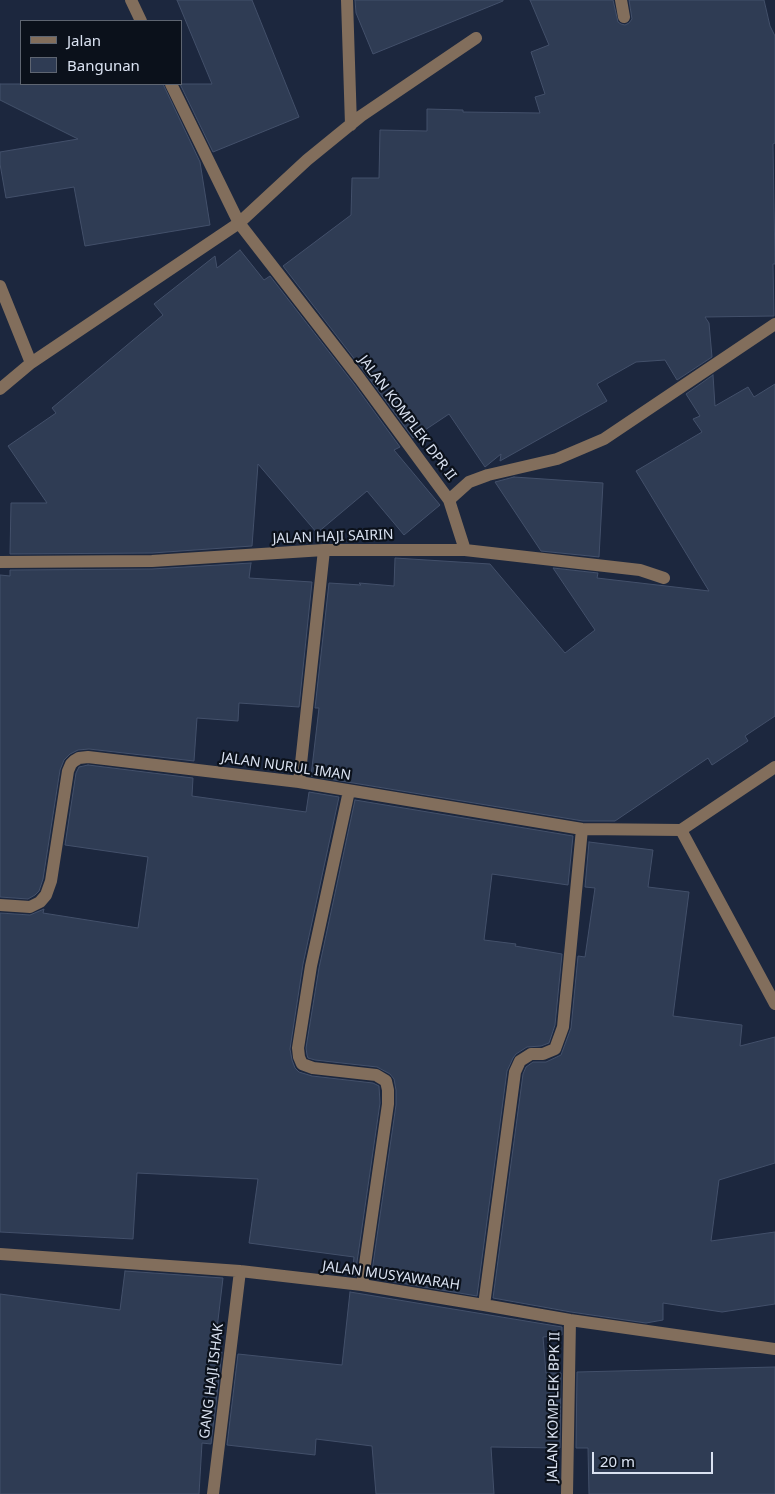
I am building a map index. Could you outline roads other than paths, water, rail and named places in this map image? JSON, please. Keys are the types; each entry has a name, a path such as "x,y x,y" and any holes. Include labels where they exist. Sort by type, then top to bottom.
{"street":[{"path":"131,0 141,20"},
{"path":"346,0 351,125"},
{"path":"621,0 624,17"},
{"path":"0,389 31,363 239,223 306,160 361,116 476,38"},
{"name":"JALAN KOMPLEK DPR II","path":"171,85 239,223 360,379 449,500 470,482 488,475 557,459 604,439 775,324"},
{"path":"0,286 31,363"},
{"path":"449,500 466,550"},
{"path":"299,782 324,550"},
{"name":"JALAN HAJI SAIRIN","path":"0,562 152,561 324,550 466,550 640,570 664,578"},
{"name":"JALAN NURUL IMAN","path":"0,905 30,907 40,902 46,895 51,881 68,772 71,764 79,758 88,757 299,782 582,829 681,830"},
{"path":"775,768 681,830 775,1004"},
{"path":"349,791 311,966 298,1048 302,1064 312,1068 376,1075 386,1081 388,1104 362,1286"},
{"path":"484,1305 515,1072 520,1061 531,1054 543,1054 555,1049 563,1028 582,829"},
{"name":"JALAN MUSYAWARAH","path":"0,1254 240,1271 362,1286 570,1320 775,1349"},
{"name":"GANG HAJI ISHAK","path":"213,1494 240,1271"},
{"name":"JALAN KOMPLEK BPK II","path":"567,1494 570,1320"}]}
